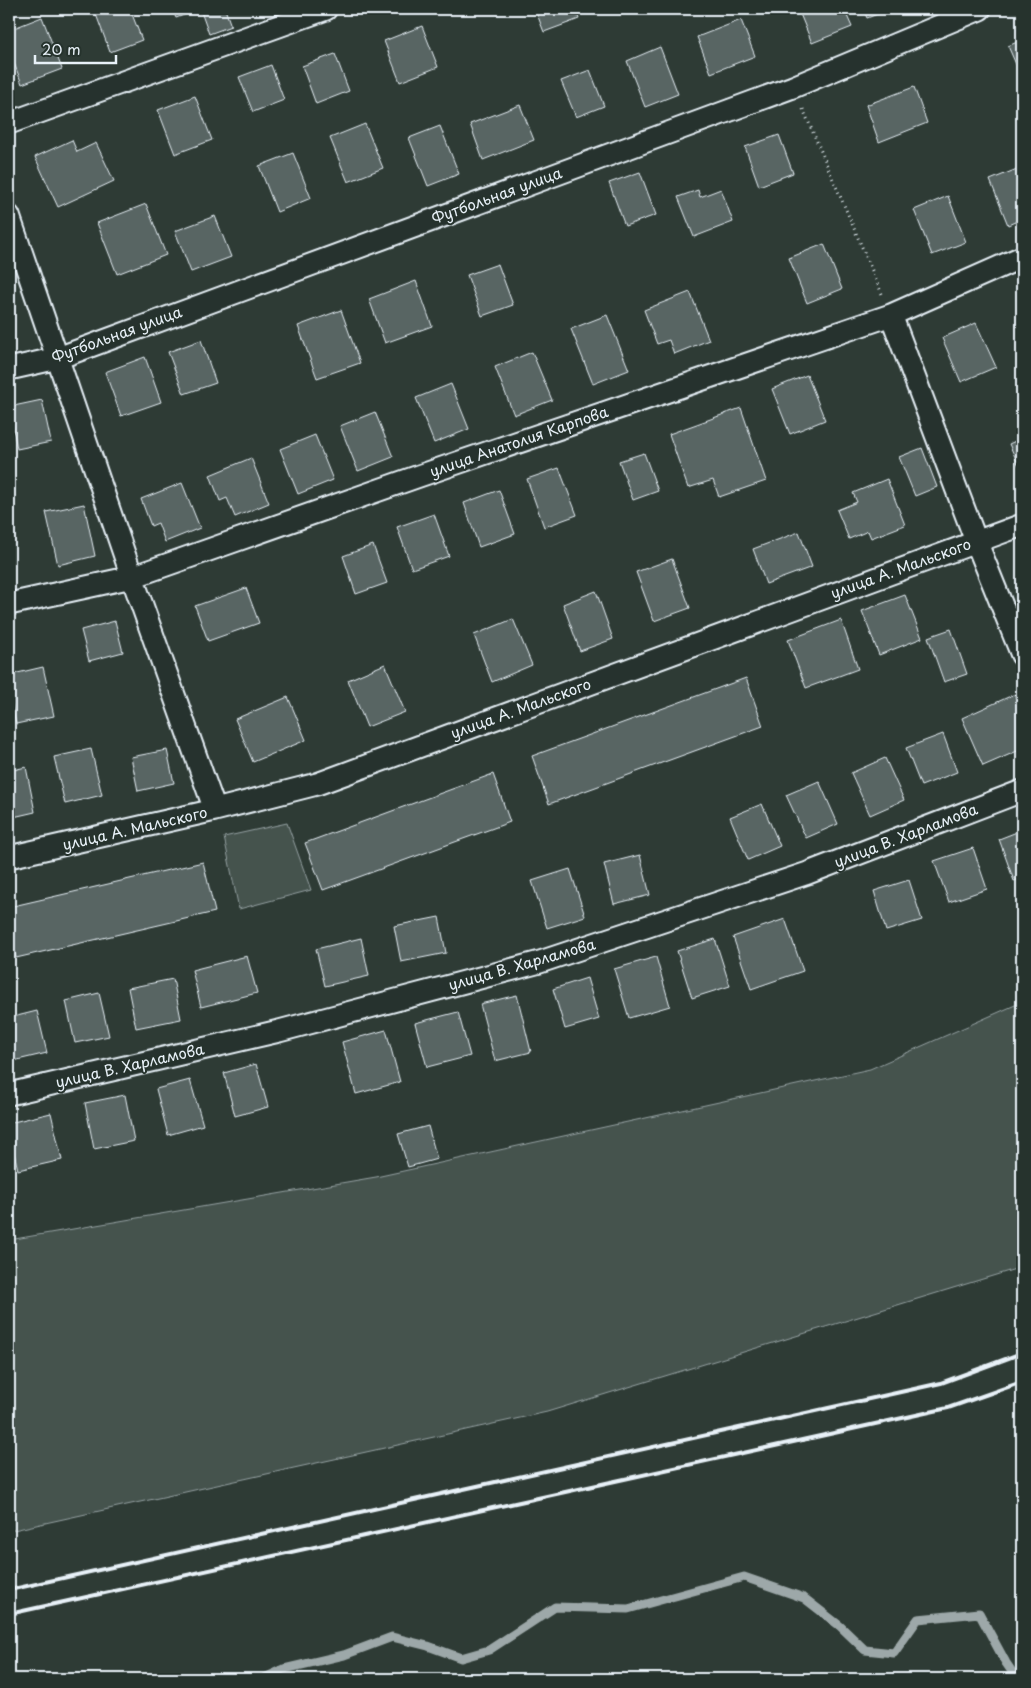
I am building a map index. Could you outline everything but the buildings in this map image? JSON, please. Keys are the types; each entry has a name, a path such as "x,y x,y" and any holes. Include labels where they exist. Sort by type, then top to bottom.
{"street":[{"path":"9,124 326,9"},
{"name":"Футбольная улица","path":"9,369 58,358 794,87 980,9"},
{"path":"9,216 132,577 215,810"},
{"name":"улица Анатолия Карпова","path":"9,604 132,577 418,476 891,315 1022,258"},
{"path":"891,315 976,541 1022,654"},
{"name":"улица А. Мальского","path":"9,857 215,810 317,784 1022,525"},
{"name":"улица В. Харламова","path":"9,1094 280,1031 540,962 808,873 1022,791"}],"path":[{"path":"794,87 891,315"}],"shaded area":[{"path":"287,823 311,890 239,909 224,837"},
{"path":"1022,1002 1022,1267 547,1412 9,1531 9,1240 376,1177 870,1069"}],"waterway":[{"path":"262,1679 284,1669 344,1655 392,1637 428,1646 461,1658 489,1650 555,1607 628,1609 744,1577 804,1598 840,1626 865,1650 894,1653 918,1619 979,1613 1006,1663 1017,1679"}],"railway":[{"path":"9,1590 941,1383 1022,1353"},
{"path":"9,1614 948,1408 1022,1382"}]}
